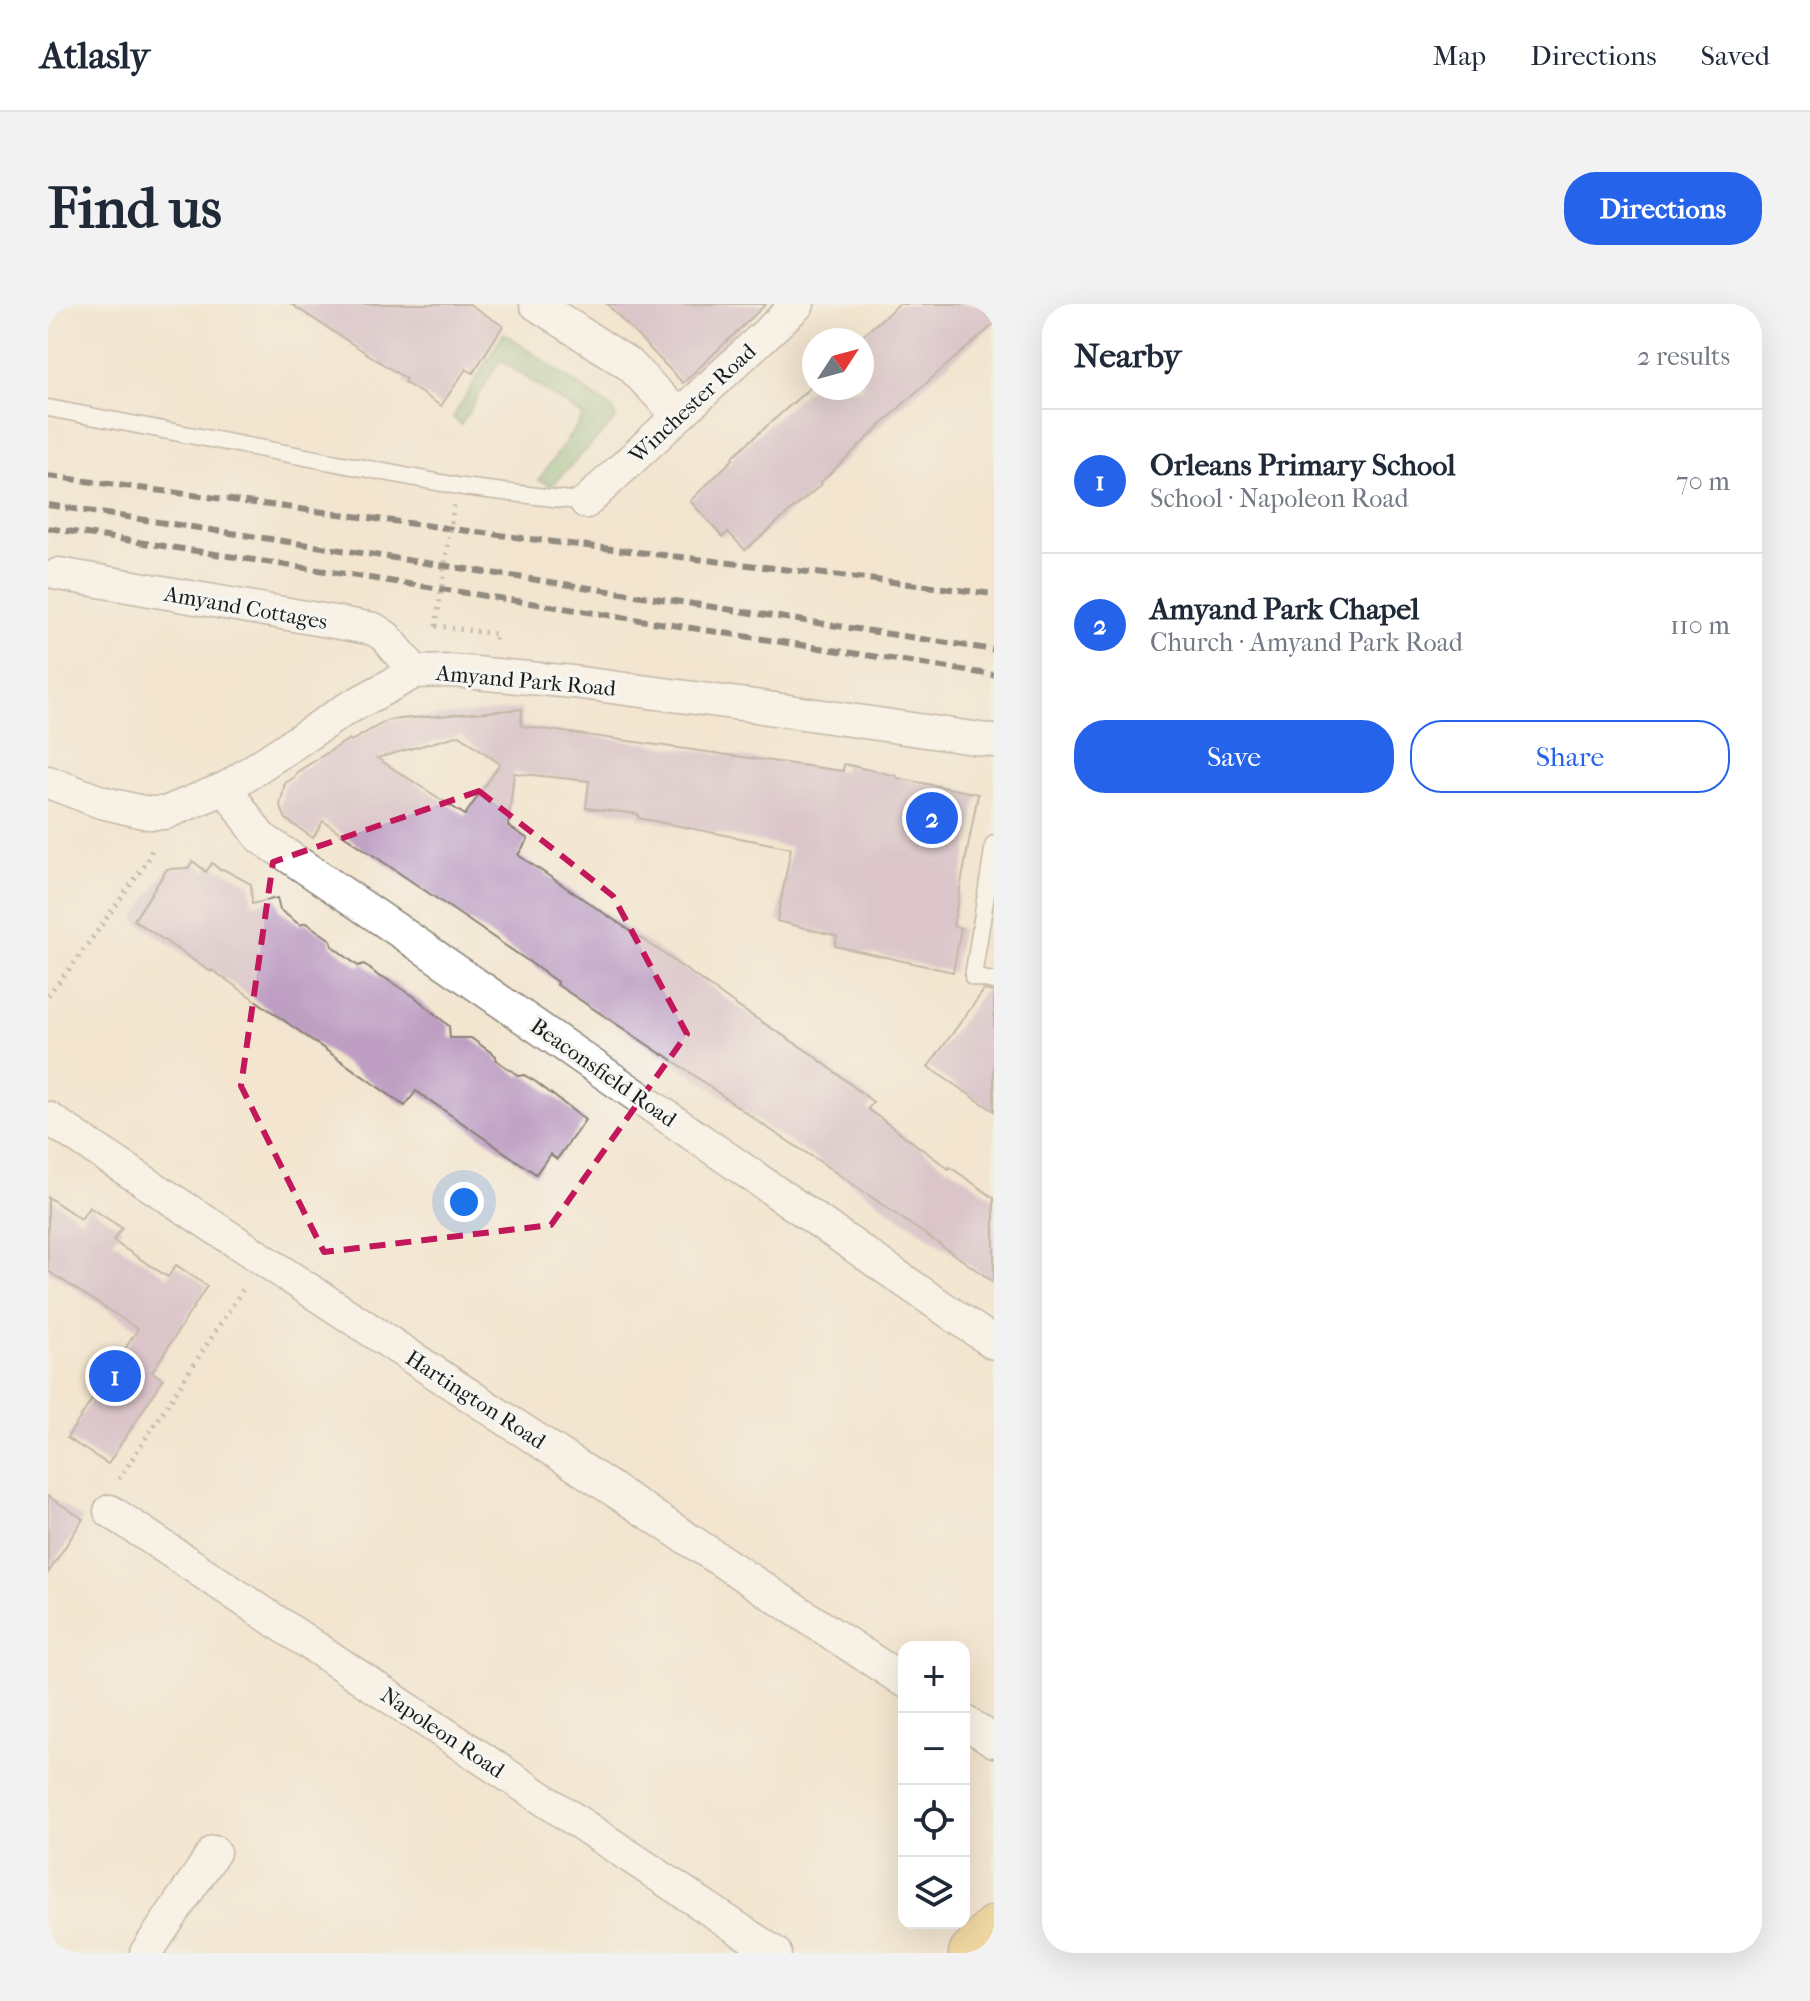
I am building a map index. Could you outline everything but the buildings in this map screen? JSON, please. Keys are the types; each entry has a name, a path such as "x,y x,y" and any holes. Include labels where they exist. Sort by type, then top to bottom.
{"main road":[{"path":"971,1953 994,1928"}],"street":[{"path":"536,304 630,365 678,415"},
{"name":"Winchester Road","path":"586,502 798,304"},
{"name":"Amyand Cottages","path":"59,574 374,629 386,637 415,672"},
{"name":"Amyand Park Road","path":"48,782 101,802 147,813 165,813 226,788 343,711 415,672 453,671 573,682 994,741"},
{"name":"Beaconsfield Road","path":"226,788 260,837 994,1343"},
{"name":"Hartington Road","path":"48,1118 898,1677"},
{"name":"Napoleon Road","path":"110,1511 775,1953"},
{"path":"970,1725 994,1741"},
{"path":"146,1953 214,1852"}],"lane":[{"path":"48,408 463,487 586,502"},
{"path":"994,844 973,977 994,981"}],"path":[{"path":"454,503 436,626 496,634"},
{"path":"48,995 147,862 165,813"},
{"path":"110,1511 118,1481 263,1259"}],"highlighted area":[{"path":"479,791 613,896 687,1034 551,1225 324,1252 241,1086 273,862"}],"green space":[{"path":"504,333 614,410 616,419 552,485 539,480 583,416 500,360 461,425 453,417"}],"railway":[{"path":"48,476 553,542 994,594"},
{"path":"48,505 994,650"},
{"path":"48,528 994,675"}],"place":[{"name":"Amyand Park Chapel","path":"932,818"},
{"name":"Orleans Primary School","path":"115,1376"}]}
